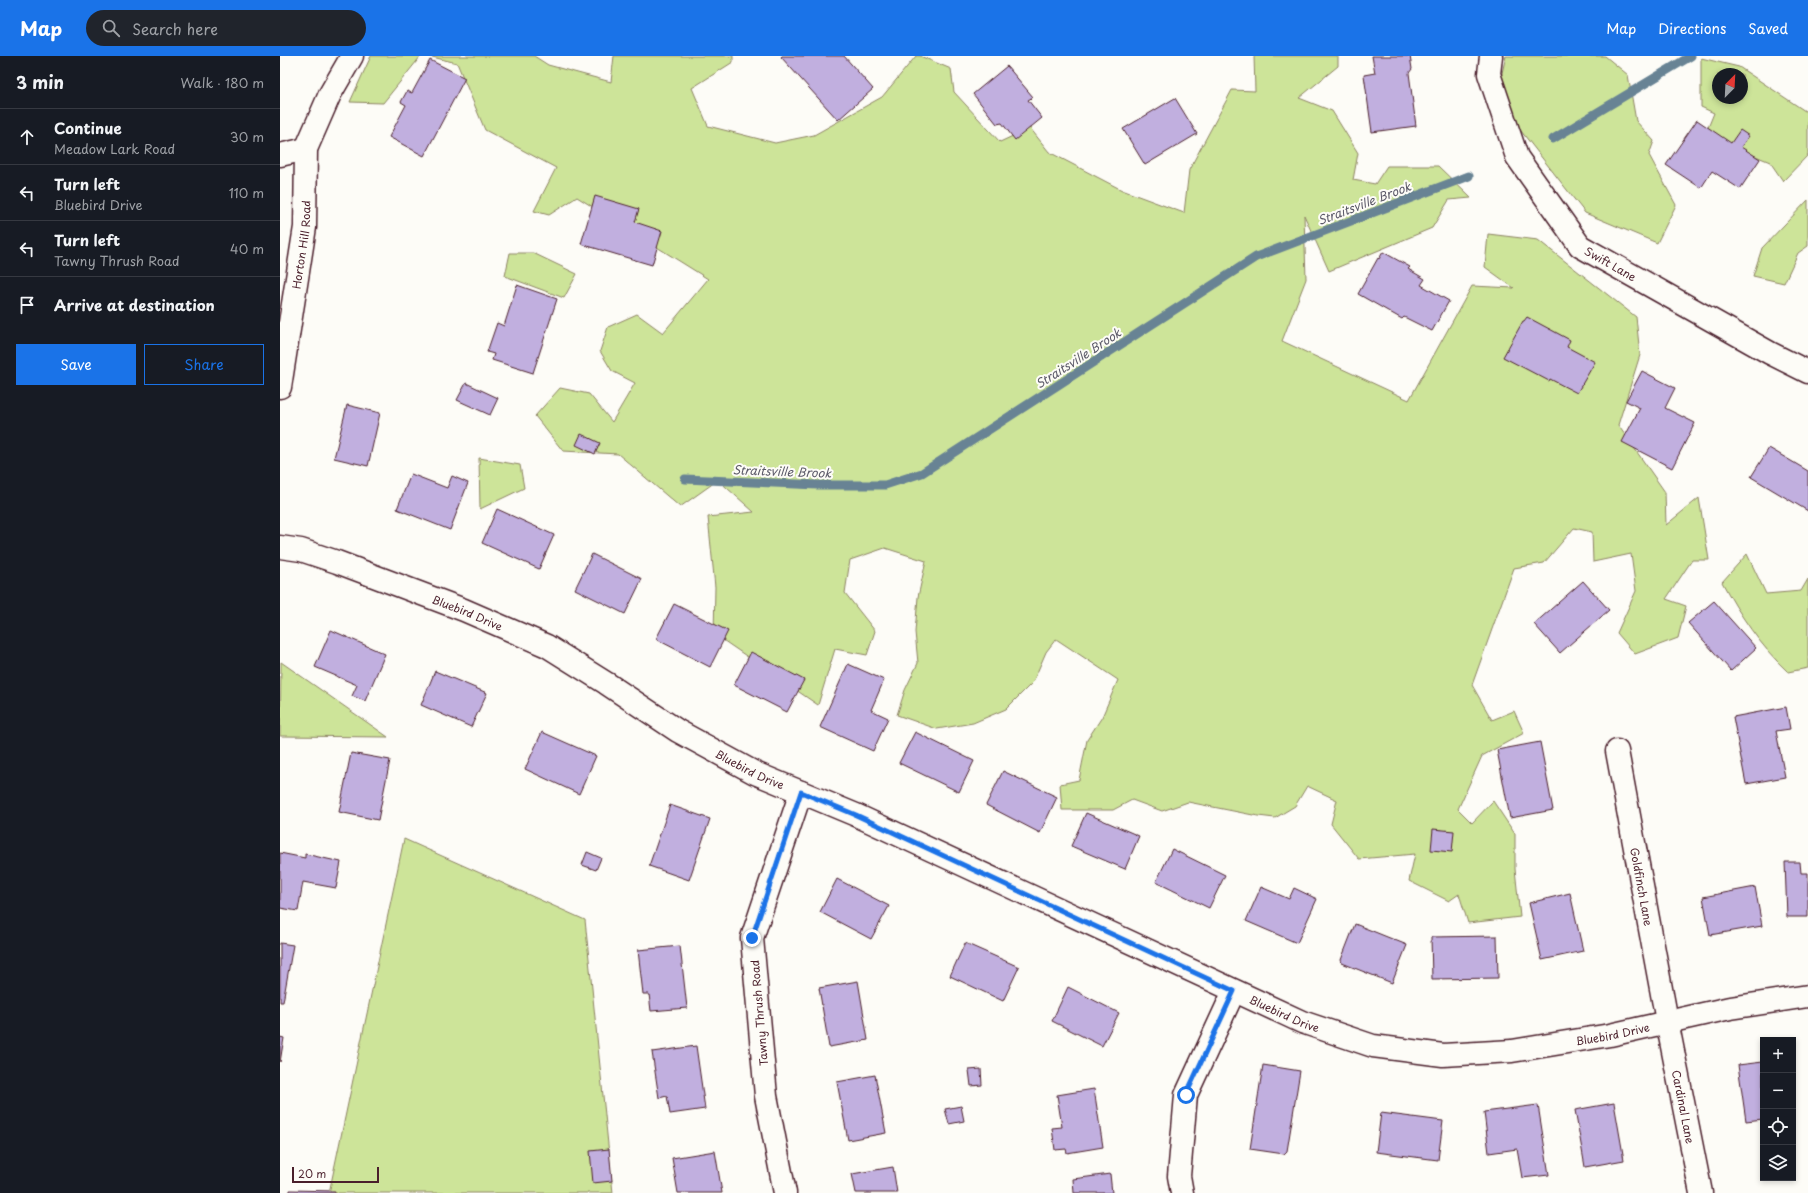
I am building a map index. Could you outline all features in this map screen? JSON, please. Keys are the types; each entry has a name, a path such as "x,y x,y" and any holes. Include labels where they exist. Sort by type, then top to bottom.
{"street":[{"path":"280,155 306,149 330,94 352,56"},
{"name":"Swift Lane","path":"1491,56 1489,74 1518,157 1580,246 1770,353 1808,372"},
{"name":"Horton Hill Road","path":"280,387 305,227 306,149"},
{"name":"Bluebird Drive","path":"280,547 301,550 337,562 464,610 547,646 678,731 755,773 863,819 1302,1022 1373,1046 1443,1055 1512,1051 1610,1035 1730,1008 1808,996"},
{"name":"Goldfinch Lane","path":"1617,751 1667,1022"},
{"name":"Tawny Thrush Road","path":"785,1193 766,1096 752,938 801,792"},
{"path":"1182,1193 1178,1176 1186,1095 1234,991"},
{"name":"Cardinal Lane","path":"1667,1022 1701,1193"}],"green space":[{"path":"371,56 421,56 383,103 350,102"},
{"path":"428,56 534,56 548,65 611,82 614,56 733,56 733,62 692,88 708,126 775,143 814,135 882,97 916,56 920,56 951,69 954,92 1000,142 1030,128 1049,152 1122,190 1184,213 1189,170 1232,90 1255,91 1254,56 1338,56 1338,66 1299,98 1332,111 1358,153 1353,180 1375,184 1387,166 1438,166 1471,198 1449,200 1432,228 1329,271 1304,215 1306,279 1282,341 1409,400 1472,286 1514,288 1485,267 1488,234 1538,240 1636,317 1640,355 1618,425 1665,492 1666,525 1699,498 1709,560 1692,560 1666,599 1686,606 1678,638 1635,654 1617,633 1636,591 1631,554 1593,562 1592,532 1574,528 1544,563 1514,568 1472,685 1492,720 1514,711 1524,733 1482,756 1458,809 1472,823 1493,801 1515,834 1515,869 1520,917 1468,923 1459,894 1449,901 1409,881 1415,854 1359,859 1331,824 1337,800 1307,786 1295,806 1275,818 1188,802 1162,811 1132,800 1113,810 1062,810 1060,784 1079,780 1087,740 1102,717 1118,680 1056,639 1046,652 1033,682 1006,709 973,723 937,729 897,715 905,690 918,663 915,632 918,597 926,561 885,548 850,560 845,593 875,631 867,655 835,649 818,705 714,634 715,587 708,517 754,512 718,480 680,507 618,454 563,451 535,416 560,388 589,394 612,422 635,383 612,371 600,351 608,327 637,314 663,333 708,279 577,197 549,215 534,211 556,168 485,130 457,63"},
{"path":"1506,56 1605,56 1628,75 1636,121 1654,141 1649,155 1676,205 1657,243 1585,213 1496,99"},
{"path":"1701,58 1740,68 1712,68 1712,104 1748,104 1748,73 1808,113 1808,155 1783,181 1770,162 1705,135 1714,113 1701,107"},
{"path":"1808,200 1808,246 1798,253 1784,283 1753,276 1762,248"},
{"path":"510,253 533,253 577,274 564,298 505,276"},
{"path":"479,458 520,465 524,488 480,509"},
{"path":"1747,554 1766,594 1801,591 1808,579 1808,668 1788,672 1778,662 1751,630 1722,582"},
{"path":"281,662 388,737 280,736"},
{"path":"404,839 585,920 613,1193 329,1193"}],"building":[{"path":"844,56 873,89 838,120 781,57"},
{"path":"1372,56 1410,56 1412,69 1409,73 1416,126 1372,132 1364,75 1375,73"},
{"path":"430,60 465,78 424,156 389,137 406,105 401,102 407,91 412,93"},
{"path":"1007,66 1033,97 1028,100 1042,118 1015,140 1002,123 997,124 973,94"},
{"path":"1175,98 1197,134 1145,165 1123,129"},
{"path":"1697,120 1731,143 1740,130 1749,136 1741,147 1760,159 1740,189 1712,171 1701,188 1666,165"},
{"path":"595,196 639,209 635,222 662,231 652,265 581,244"},
{"path":"1383,252 1410,267 1408,269 1425,279 1421,285 1449,301 1432,331 1404,317 1402,319 1358,294 1378,258 1379,259"},
{"path":"517,285 557,299 533,373 492,360 494,354 487,352 497,323 504,326"},
{"path":"1527,317 1570,340 1567,347 1595,362 1577,393 1550,379 1549,381 1503,357 1523,321"},
{"path":"1642,371 1675,388 1665,408 1695,423 1672,468 1622,442 1640,408 1626,401"},
{"path":"466,383 498,398 490,415 457,400"},
{"path":"347,405 380,413 368,466 334,458"},
{"path":"581,434 600,443 595,454 576,445"},
{"path":"1769,448 1808,471 1808,511 1751,477"},
{"path":"411,474 447,488 452,476 468,483 450,530 397,509"},
{"path":"497,509 554,535 539,569 482,543"},
{"path":"592,554 642,579 625,614 575,589"},
{"path":"1583,581 1609,610 1560,653 1534,624"},
{"path":"1714,601 1756,648 1731,671 1688,623"},
{"path":"674,604 728,631 710,667 656,639"},
{"path":"331,630 385,654 365,701 352,696 357,685 315,667"},
{"path":"751,652 804,680 787,712 734,685"},
{"path":"848,664 884,680 871,710 888,718 873,751 820,727"},
{"path":"435,671 487,693 471,727 421,705"},
{"path":"1786,707 1790,729 1776,731 1785,777 1746,784 1733,717"},
{"path":"542,732 596,756 579,794 525,769"},
{"path":"915,732 974,761 959,792 899,763"},
{"path":"1540,742 1553,810 1510,818 1497,750"},
{"path":"351,753 390,760 378,820 339,812"},
{"path":"1003,771 1057,797 1040,833 986,805"},
{"path":"670,805 710,819 689,880 649,866"},
{"path":"1086,813 1139,836 1125,869 1071,846"},
{"path":"1433,829 1454,831 1452,852 1431,850"},
{"path":"1172,849 1225,875 1209,908 1156,882"},
{"path":"587,852 601,858 596,870 582,865"},
{"path":"280,853 305,858 305,854 341,862 336,888 303,882 298,911 280,908"},
{"path":"1785,862 1800,862 1801,873 1808,873 1808,917 1787,917"},
{"path":"837,879 889,906 871,939 820,912"},
{"path":"1261,887 1289,899 1294,888 1317,899 1297,943 1246,921"},
{"path":"1755,887 1762,926 1710,935 1703,897"},
{"path":"1570,893 1583,951 1542,960 1529,903"},
{"path":"1355,924 1407,945 1392,983 1342,963 1341,960"},
{"path":"1497,936 1498,978 1432,979 1431,937"},
{"path":"280,943 293,945 283,1002 280,1002"},
{"path":"965,943 1019,967 1003,1001 950,976"},
{"path":"680,946 687,1008 651,1011 649,994 643,994 638,950"},
{"path":"858,981 868,1040 829,1047 819,988"},
{"path":"1068,987 1119,1013 1102,1046 1052,1021"},
{"path":"280,1037 284,1038 280,1062"},
{"path":"696,1046 705,1109 670,1114 667,1096 659,1098 652,1052"},
{"path":"1760,1062 1760,1119 1746,1121 1738,1065"},
{"path":"1263,1065 1300,1071 1287,1151 1284,1154 1250,1149"},
{"path":"981,1069 982,1085 971,1086 969,1070"},
{"path":"875,1075 886,1133 848,1140 837,1082"},
{"path":"1094,1089 1103,1147 1067,1153 1066,1149 1055,1150 1052,1128 1062,1127 1057,1095"},
{"path":"1614,1103 1624,1160 1585,1167 1575,1110"},
{"path":"1538,1105 1549,1175 1522,1178 1517,1149 1489,1153 1484,1112"},
{"path":"961,1106 964,1121 949,1124 945,1109"},
{"path":"1381,1113 1443,1121 1438,1160 1376,1152"},
{"path":"609,1149 612,1181 593,1183 590,1151"},
{"path":"715,1151 722,1193 678,1193 672,1158"},
{"path":"893,1167 897,1193 856,1193 852,1174"},
{"path":"1110,1174 1112,1193 1074,1193 1073,1179"},
{"path":"290,1190 335,1191 335,1193 290,1193"}],"waterway":[{"name":"Straitsville Brook","path":"1553,139 1691,56"},
{"name":"Straitsville Brook","path":"685,479 818,485 885,485 922,473 1256,257 1469,176"}],"route":[{"path":"752,938 801,792 856,815 1234,991 1186,1095"}]}
